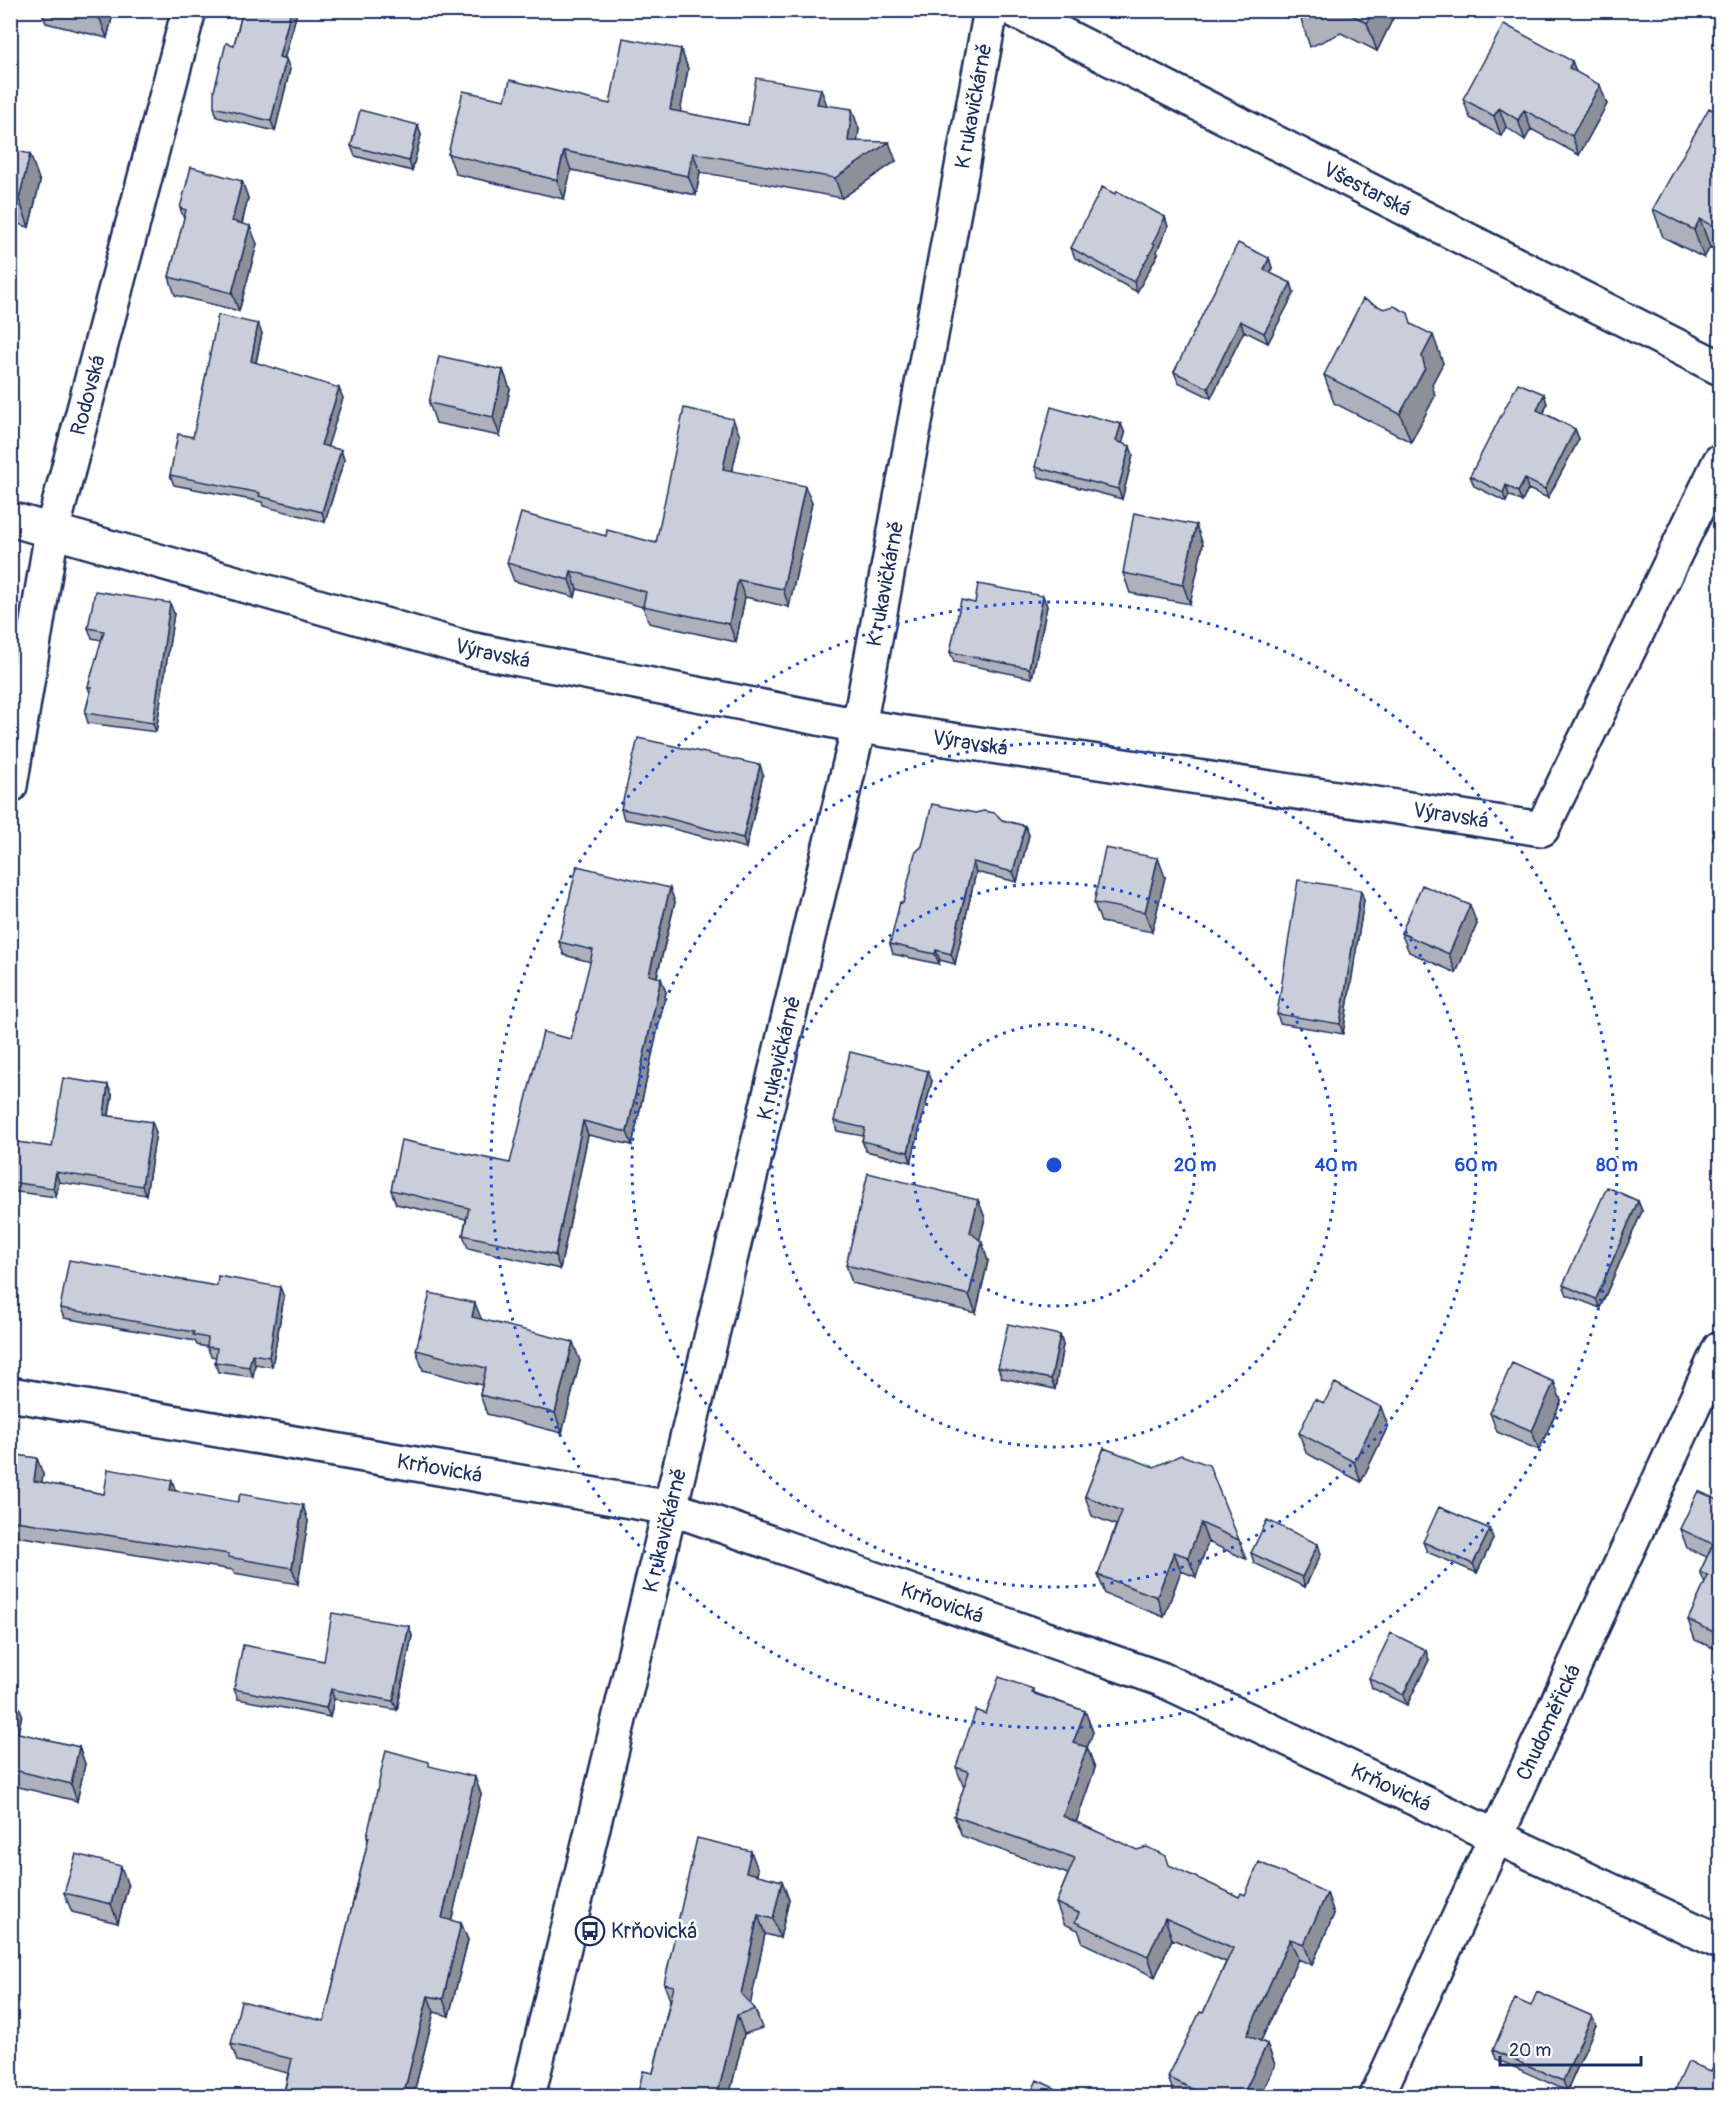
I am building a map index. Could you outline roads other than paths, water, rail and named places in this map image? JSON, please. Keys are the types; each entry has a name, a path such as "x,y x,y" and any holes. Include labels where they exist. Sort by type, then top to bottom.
{"street":[{"name":"Rodovská","path":"10,786 52,531 189,10"},
{"name":"K rukavičkárně","path":"528,2097 859,726 991,10"},
{"name":"Všestarská","path":"1014,10 1720,368"},
{"name":"Výravská","path":"10,519 469,649 859,726 1542,829 1720,461"},
{"name":"Chudoměřická","path":"1377,2097 1720,1348"},
{"name":"Krňovická","path":"10,1394 671,1508 1161,1679 1496,1839 1720,1941"}],"place":[{"name":"Krňovická","path":"590,1931"}]}
